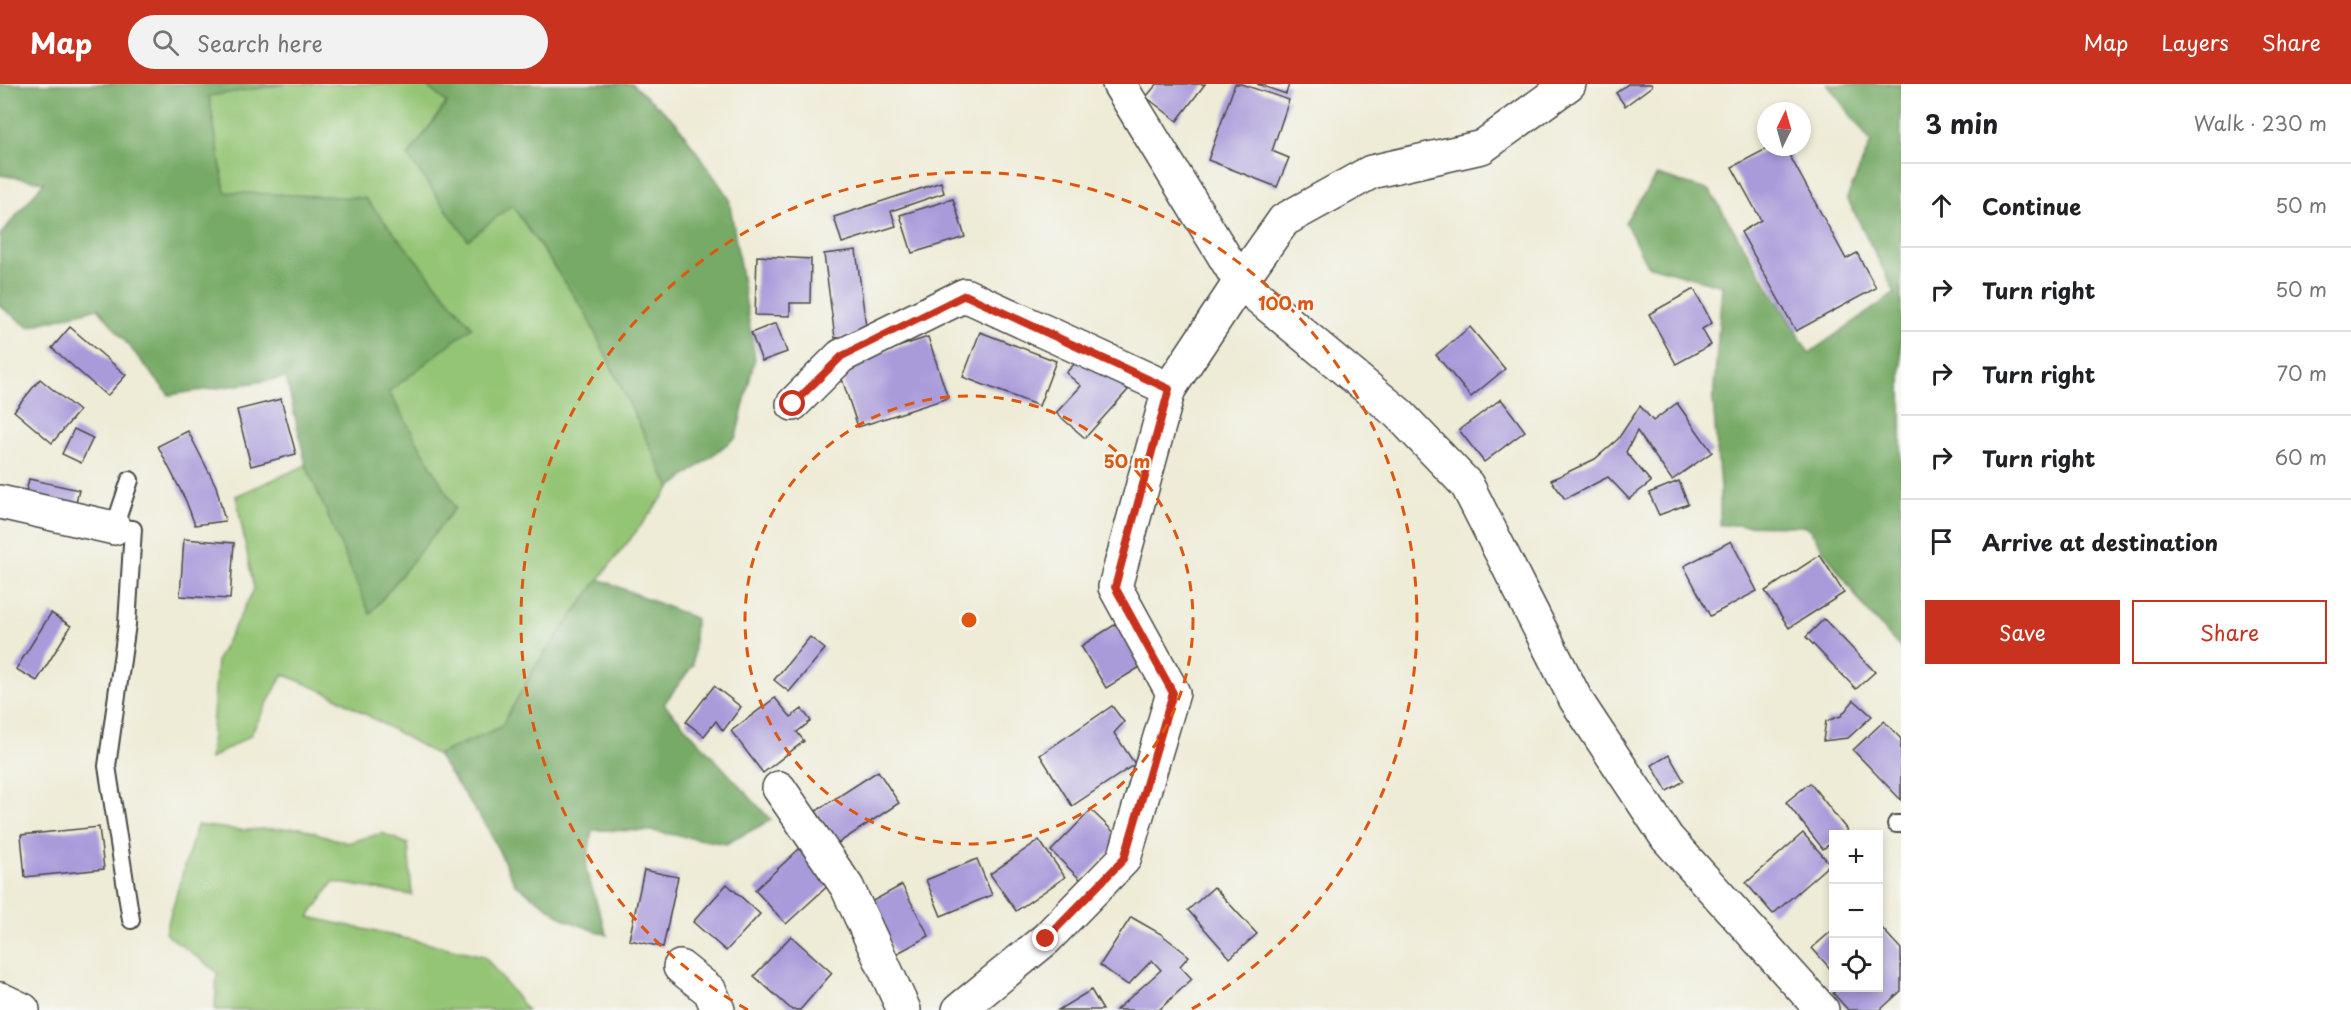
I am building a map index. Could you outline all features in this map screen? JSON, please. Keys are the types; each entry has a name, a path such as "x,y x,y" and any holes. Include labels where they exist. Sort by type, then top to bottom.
{"street":[{"path":"1119,84 1240,282 1399,414 1467,485 1576,700 1667,838 1822,1010"},
{"path":"959,1010 1046,939 1124,859 1173,693 1115,587 1169,389 1284,220 1371,172 1482,147 1569,84"},
{"path":"793,404 842,356 965,295 1169,389"},
{"path":"0,502 114,528"},
{"path":"779,788 847,887 904,1010"},
{"path":"680,967 710,992 718,1010"},
{"path":"0,999 23,1010"}],"lane":[{"path":"130,480 114,528 133,529 126,624 107,766 131,920"}],"green space":[{"path":"0,84 286,84 209,96 225,192 365,198 472,327 389,392 455,508 370,614 306,465 286,378 169,395 98,308 28,327 0,306 0,235 44,182 0,175"},
{"path":"286,84 424,84 447,102 408,157 512,205 585,312 670,488 537,664 501,727 437,755 332,695 283,674 250,736 210,759 217,660 254,589 236,496 306,465 371,613 455,508 389,392 225,192 209,96"},
{"path":"424,84 632,84 675,121 729,198 755,358 736,437 670,488 585,312 512,205 468,240 408,156 447,103"},
{"path":"1827,84 1901,84 1901,649 1865,609 1807,526 1720,525 1720,488 1713,401 1722,286 1647,265 1625,222 1657,175 1710,191 1809,353 1895,293 1847,198 1871,142"},
{"path":"599,579 695,618 693,665 664,704 771,820 726,844 651,831 592,830 586,870 607,935 566,920 515,884 488,829 437,755 501,727 537,664"},
{"path":"197,825 239,830 301,828 347,843 382,833 408,844 412,895 333,882 309,917 484,956 527,1010 215,1010 217,972 165,933"}],"building":[{"path":"1157,84 1205,84 1177,121 1146,97"},
{"path":"1235,84 1289,100 1272,151 1289,158 1277,187 1208,160"},
{"path":"1257,84 1289,84 1286,94"},
{"path":"1628,84 1651,84 1652,86 1625,106 1616,93"},
{"path":"1757,154 1757,156 1790,156 1846,259 1857,253 1876,288 1796,331 1741,232 1761,220 1732,167"},
{"path":"941,182 944,193 891,211 896,226 842,243 834,217"},
{"path":"953,199 965,237 912,253 900,215"},
{"path":"856,250 867,334 835,338 824,254"},
{"path":"757,256 811,259 810,303 790,303 790,316 755,315"},
{"path":"1694,289 1712,323 1702,329 1711,345 1676,364 1649,314"},
{"path":"776,323 787,352 762,361 751,333"},
{"path":"70,327 126,375 107,396 52,348"},
{"path":"1470,327 1505,369 1471,397 1436,355"},
{"path":"980,332 1056,361 1039,406 963,377"},
{"path":"928,337 948,398 858,427 838,367"},
{"path":"1085,352 1128,390 1085,438 1056,413 1081,386 1066,373"},
{"path":"40,379 79,411 52,443 14,411"},
{"path":"281,399 296,454 251,466 237,410"},
{"path":"1501,399 1525,431 1484,462 1459,430"},
{"path":"1677,403 1712,452 1672,480 1637,431 1626,452 1651,482 1629,499 1608,477 1565,499 1551,480 1595,459 1618,439 1640,406 1653,421"},
{"path":"74,429 93,438 81,463 62,454"},
{"path":"188,431 216,486 225,521 195,525 186,501 158,446"},
{"path":"29,479 79,490 75,507 25,496"},
{"path":"1679,481 1688,504 1659,515 1649,493"},
{"path":"184,539 234,543 230,599 180,596"},
{"path":"1731,541 1757,591 1710,616 1684,566"},
{"path":"1820,555 1844,593 1789,628 1765,591"},
{"path":"51,613 71,626 37,681 16,669"},
{"path":"1824,619 1875,672 1856,689 1806,637"},
{"path":"1119,622 1145,664 1106,688 1081,646"},
{"path":"810,637 825,649 789,692 774,680"},
{"path":"714,686 741,707 723,731 716,721 704,736 686,722"},
{"path":"775,698 791,717 802,709 811,721 797,732 804,741 763,773 731,731"},
{"path":"1854,700 1872,716 1848,738 1823,741 1826,721 1841,716"},
{"path":"1112,706 1124,722 1114,733 1135,764 1072,806 1040,755"},
{"path":"1884,721 1901,739 1901,800 1853,750"},
{"path":"1669,755 1684,781 1667,791 1652,765"},
{"path":"878,771 899,803 837,844 816,811"},
{"path":"1810,783 1847,830 1829,830 1829,845 1823,849 1786,802"},
{"path":"1091,810 1121,839 1081,880 1051,851"},
{"path":"99,827 104,869 25,877 21,835"},
{"path":"1803,833 1829,863 1773,914 1746,883"},
{"path":"1039,840 1065,877 1016,911 990,874"},
{"path":"799,849 831,883 786,924 755,890"},
{"path":"977,859 992,895 941,916 926,880"},
{"path":"644,870 678,877 663,947 629,940"},
{"path":"727,884 760,914 726,951 693,922"},
{"path":"902,885 929,936 896,954 869,903"},
{"path":"1214,887 1257,934 1230,958 1188,910"},
{"path":"1131,917 1161,934 1189,956 1180,966 1192,979 1159,1010 1116,1010 1161,970 1152,960 1128,985 1100,965"},
{"path":"1883,929 1901,949 1901,991 1880,1010 1848,1010 1833,993 1883,992"},
{"path":"1829,933 1829,967 1812,948"},
{"path":"791,936 832,973 800,1010 792,1010 754,976"},
{"path":"1091,990 1103,1010 1058,1010"}],"route":[{"path":"793,404 842,356 965,295 1169,389 1115,587 1173,693 1124,859 1046,939"}]}
